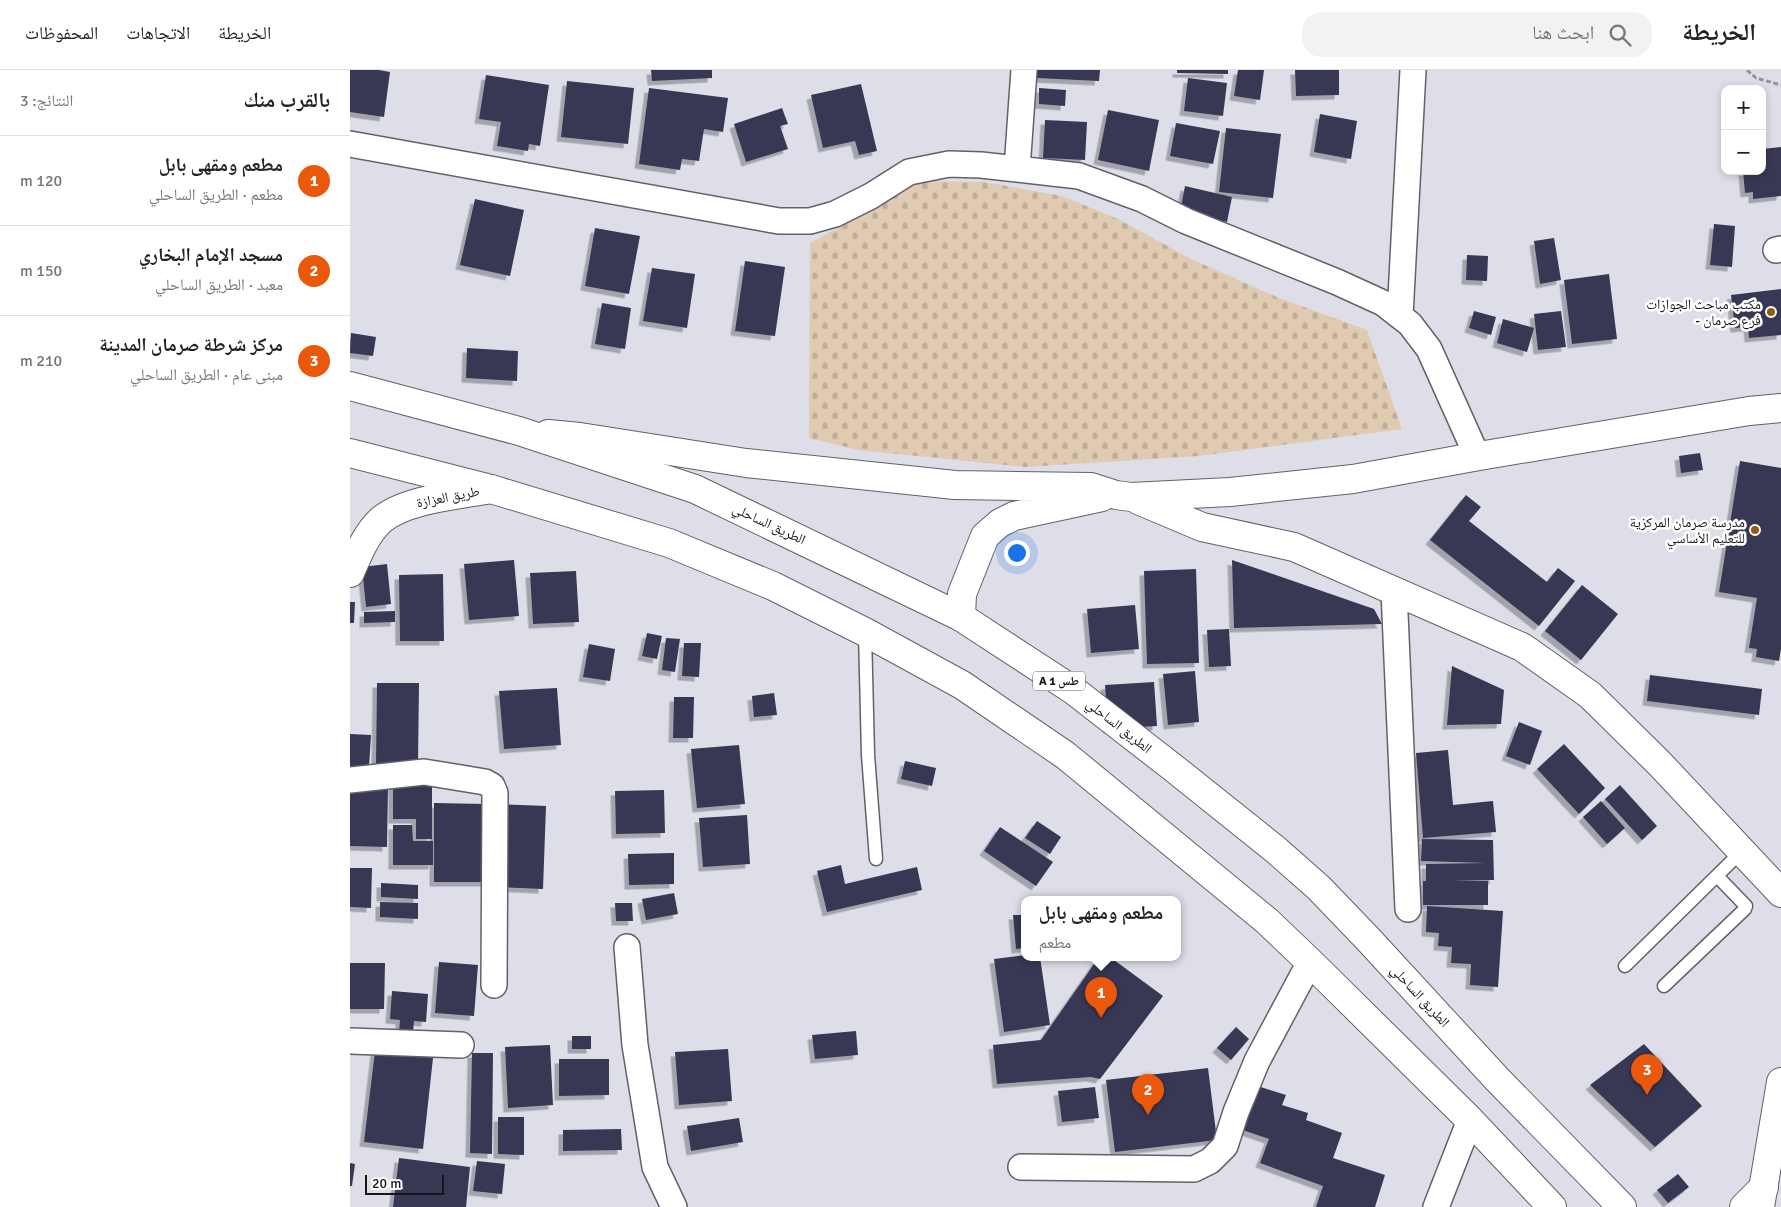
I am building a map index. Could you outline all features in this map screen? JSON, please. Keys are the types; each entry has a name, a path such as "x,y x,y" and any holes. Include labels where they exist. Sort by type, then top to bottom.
{"main road":[{"name":"الطريق الساحلي","path":"350,386 519,431 695,489 961,617 1073,690 1276,850 1319,888 1368,938 1497,1079 1622,1207"},
{"path":"1749,411 1781,392"},
{"path":"961,617 962,594 985,536 1014,516 1124,496 1230,492 1344,480 1749,411 1781,408"},
{"path":"519,431 580,437 746,463 955,485 1091,487 1124,496 1202,527 1294,547 1522,647 1590,695 1660,764 1781,893"},
{"path":"350,453 491,489 669,543 773,586 865,632 962,685 1065,754 1267,921 1470,1120 1552,1207"},
{"name":"طريق العزازة","path":"350,573 362,545 381,521 406,506 491,489"},
{"path":"1744,1207 1762,1197 1781,1082"}],"street":[{"path":"1017,169 1024,70"},
{"path":"1400,316 1413,70"},
{"path":"350,144 779,221 810,221 835,214 871,196 909,172 949,164 981,165 1079,176 1142,198 1186,221 1383,303 1410,324 1429,349 1477,456"},
{"path":"1394,591 1408,909"},
{"path":"350,780 424,772 485,782 492,786 495,793 494,986"},
{"path":"626,947 634,1045 655,1167 674,1207"},
{"path":"1022,1167 1194,1169 1210,1161 1225,1146 1256,1061 1310,962"},
{"path":"350,1041 461,1045"},
{"path":"1436,1207 1470,1120"}],"lane":[{"path":"865,632 868,755 876,859"},
{"path":"1625,966 1741,852"},
{"path":"1664,986 1745,909 1746,906 1717,876"}],"path":[{"path":"1747,70 1756,78 1781,85"}],"green space":[{"path":"918,181 984,182 1062,196 1118,219 1193,260 1279,298 1367,330 1402,429 1199,456 1025,467 858,450 809,438 810,243"}],"building":[{"path":"350,70 390,72 384,117 350,112"},
{"path":"651,70 712,70 712,78 652,81"},
{"path":"1037,70 1100,70 1099,81 1037,78"},
{"path":"1177,70 1228,70 1228,74 1177,73"},
{"path":"1238,70 1264,70 1260,100 1234,96"},
{"path":"1295,70 1339,70 1339,95 1296,96"},
{"path":"486,75 549,85 540,146 529,144 528,151 497,146 501,122 479,119"},
{"path":"1188,78 1227,83 1223,116 1184,111"},
{"path":"567,81 634,88 628,144 561,137"},
{"path":"861,84 877,151 859,155 855,141 823,148 811,95"},
{"path":"649,88 728,98 723,132 704,129 699,161 682,159 680,170 639,164"},
{"path":"1039,88 1066,90 1065,106 1039,104"},
{"path":"782,108 788,124 780,126 788,149 746,162 734,124"},
{"path":"1108,110 1159,120 1149,171 1098,160"},
{"path":"1320,114 1357,121 1351,159 1314,152"},
{"path":"1045,120 1087,122 1085,160 1043,158"},
{"path":"1176,123 1220,131 1213,164 1170,156"},
{"path":"1226,128 1281,134 1273,198 1219,192"},
{"path":"1781,147 1781,196 1753,199 1753,192 1745,193 1743,175 1766,175 1766,149"},
{"path":"1185,186 1232,197 1227,222 1180,212"},
{"path":"475,199 524,210 510,276 460,265"},
{"path":"1714,224 1735,226 1732,267 1710,265"},
{"path":"595,228 640,236 629,294 585,286"},
{"path":"1554,238 1561,280 1540,284 1534,241"},
{"path":"1467,255 1488,256 1487,281 1466,280"},
{"path":"745,261 785,267 775,336 735,331"},
{"path":"652,268 695,274 687,328 643,321"},
{"path":"1609,274 1617,339 1572,344 1564,280"},
{"path":"1781,289 1781,335 1749,338 1748,327 1735,328 1731,295"},
{"path":"602,303 631,308 625,349 595,344"},
{"path":"1474,311 1496,317 1491,335 1469,328"},
{"path":"1561,311 1566,347 1538,350 1534,314"},
{"path":"1503,319 1534,328 1527,352 1497,343"},
{"path":"351,333 376,337 373,356 350,353"},
{"path":"467,348 518,351 517,381 466,378"},
{"path":"1700,453 1703,470 1681,473 1679,456"},
{"name":"مدرسة صرمان المركزية للتعليم الأساسي","path":"1740,461 1781,468 1781,649 1779,661 1756,657 1757,649 1749,648 1757,598 1719,592"},
{"path":"1466,495 1481,507 1469,521 1547,582 1558,568 1575,581 1539,626 1430,540"},
{"path":"514,560 519,616 469,620 464,564"},
{"path":"1232,560 1374,609 1382,624 1234,628"},
{"path":"387,564 391,604 366,607 362,567"},
{"path":"1196,569 1199,663 1147,664 1144,571"},
{"path":"576,571 579,622 533,624 530,573"},
{"path":"443,574 444,641 400,641 399,575"},
{"path":"1582,585 1618,614 1581,660 1545,631"},
{"path":"350,602 355,602 354,623 350,623"},
{"path":"1135,605 1139,649 1091,653 1087,609"},
{"path":"395,611 395,622 364,623 364,612"},
{"path":"1229,629 1231,666 1209,667 1207,630"},
{"path":"647,633 662,636 657,659 642,656"},
{"path":"666,638 680,639 675,672 662,670"},
{"path":"684,643 701,643 699,677 682,676"},
{"path":"589,644 615,649 610,681 583,677"},
{"path":"1452,666 1504,690 1501,724 1447,725"},
{"path":"1195,671 1199,722 1168,725 1163,674"},
{"path":"1650,675 1762,689 1759,715 1647,701"},
{"path":"1154,682 1157,726 1108,729 1105,685"},
{"path":"377,683 419,683 418,765 376,765"},
{"path":"557,688 561,745 504,749 499,691"},
{"path":"774,693 777,715 754,717 752,696"},
{"path":"674,697 694,697 693,738 673,738"},
{"path":"1519,722 1542,731 1530,765 1506,756"},
{"path":"350,734 371,735 369,767 350,766"},
{"path":"1564,744 1605,788 1579,814 1537,769"},
{"path":"739,745 745,804 697,808 691,749"},
{"path":"1448,750 1453,805 1493,801 1496,832 1423,838 1416,753"},
{"path":"905,761 936,768 932,786 901,779"},
{"path":"393,777 432,777 432,839 416,839 416,819 393,819"},
{"path":"1620,785 1657,826 1642,840 1605,799"},
{"path":"350,787 388,788 387,847 350,846"},
{"path":"664,790 665,833 616,834 615,791"},
{"path":"1601,801 1625,828 1607,844 1583,817"},
{"path":"434,803 486,804 487,882 434,882"},
{"path":"499,804 546,806 543,889 496,887"},
{"path":"747,815 750,864 703,867 699,818"},
{"path":"1037,821 1061,837 1050,854 1025,838"},
{"path":"393,825 412,825 413,841 433,841 433,865 393,865"},
{"path":"1000,827 1053,862 1036,886 984,851"},
{"path":"1422,839 1493,840 1494,880 1452,880 1488,881 1488,905 1423,905 1423,881 1426,881 1426,864 1486,863 1421,861"},
{"path":"674,853 674,884 629,885 628,854"},
{"path":"841,865 845,884 917,867 922,890 827,912 817,871"},
{"path":"350,868 372,868 371,908 350,907"},
{"path":"381,883 418,885 418,899 381,897"},
{"path":"674,893 678,914 646,920 642,899"},
{"path":"380,902 418,903 418,919 380,917"},
{"path":"615,903 632,903 633,921 616,921"},
{"path":"1427,906 1503,911 1498,987 1470,985 1471,964 1451,963 1452,947 1438,946 1439,933 1426,932"},
{"path":"1013,915 1021,915 1021,948 1016,949"},
{"path":"1021,956 1021,961 1041,961 1050,1025 1004,1032 994,959"},
{"path":"1096,961 1115,961 1163,996 1100,1079 1091,1077 997,1084 993,1045 1041,1040"},
{"path":"439,962 478,965 474,1016 435,1013"},
{"path":"350,963 385,963 384,1009 350,1009"},
{"path":"392,991 428,994 426,1022 414,1021 413,1033 399,1032 400,1020 390,1019"},
{"path":"1236,1027 1249,1039 1231,1060 1217,1048"},
{"path":"856,1031 858,1055 815,1059 812,1035"},
{"path":"572,1036 591,1036 591,1049 572,1049"},
{"path":"1644,1044 1702,1106 1655,1147 1590,1085"},
{"path":"550,1045 553,1105 508,1108 505,1047"},
{"path":"728,1049 732,1101 679,1105 675,1052"},
{"path":"375,1051 433,1058 423,1149 364,1142"},
{"path":"472,1053 493,1053 492,1154 470,1153"},
{"path":"559,1059 609,1059 609,1095 559,1096"},
{"path":"1208,1068 1217,1140 1115,1152 1106,1080"},
{"path":"1251,1084 1286,1095 1282,1105 1308,1113 1306,1120 1342,1133 1333,1158 1385,1175 1375,1207 1316,1207 1323,1186 1260,1163 1269,1139 1237,1128"},
{"path":"1095,1087 1099,1118 1062,1122 1058,1091"},
{"path":"498,1117 524,1117 524,1155 498,1154"},
{"path":"739,1118 743,1142 691,1151 687,1126"},
{"path":"621,1129 622,1150 563,1151 563,1130"},
{"path":"399,1158 470,1167 466,1207 393,1207"},
{"path":"477,1161 505,1164 502,1194 473,1191"},
{"path":"350,1163 355,1164 352,1186 350,1186"},
{"path":"1678,1174 1689,1187 1668,1203 1657,1190"}],"place":[{"name":"مكتب مباحث الجوازات - فرع صرمان","path":"1771,312"},
{"name":"مدرسة صرمان المركزية للتعليم الأساسي","path":"1755,530"},
{"name":"مطعم ومقهى بابل","path":"1101,1018"},
{"name":"مركز شرطة صرمان المدينة","path":"1647,1095"},
{"name":"مسجد الإمام البخاري","path":"1148,1115"}]}
